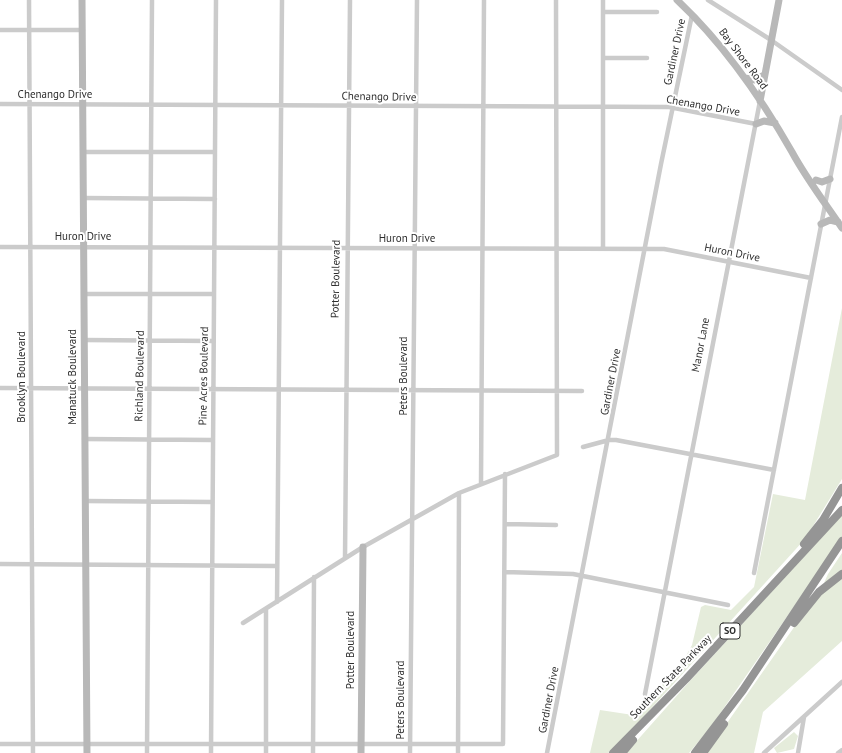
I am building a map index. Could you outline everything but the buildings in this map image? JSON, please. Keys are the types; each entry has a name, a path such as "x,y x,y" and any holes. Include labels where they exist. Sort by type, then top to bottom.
{"highway":[{"path":"774,582 818,526 842,488"},
{"name":"Southern State Parkway","path":"613,753 686,679 842,510"},
{"path":"695,753 743,690 816,583 821,572 842,541"},
{"path":"816,583 824,575 842,550"},
{"path":"772,647 819,592 842,574"},
{"path":"622,753 686,679"},
{"path":"703,753 720,730 743,690"}],"street":[{"name":"Brooklyn Boulevard","path":"29,0 33,753"},
{"name":"Manatuck Boulevard","path":"82,0 84,104 83,198 86,753"},
{"name":"Richland Boulevard","path":"147,753 152,0"},
{"name":"Pine Acres Boulevard","path":"212,753 211,565 216,0"},
{"path":"277,602 282,0"},
{"name":"Potter Boulevard","path":"345,558 350,0"},
{"name":"Peters Boulevard","path":"410,753 417,0"},
{"path":"481,484 484,0"},
{"path":"243,623 363,547 459,493 557,455 556,0"},
{"path":"603,0 603,249"},
{"name":"Bay Shore Road","path":"677,0 722,47 745,78 785,138 792,152 841,223"},
{"path":"708,0 771,40 842,90"},
{"name":"Manor Lane","path":"645,694 779,0"},
{"path":"604,12 657,12"},
{"name":"Gardiner Drive","path":"547,753 692,15"},
{"path":"0,30 83,30"},
{"path":"603,58 647,58"},
{"path":"745,78 756,80 764,75"},
{"name":"Chenango Drive","path":"0,104 556,106 673,108 756,124"},
{"path":"754,573 842,117"},
{"path":"756,124 764,121 775,123"},
{"name":"Bay Shore Road","path":"785,138 795,149 816,180 826,200"},
{"path":"84,152 215,152"},
{"path":"816,180 822,182 830,179"},
{"path":"83,198 214,200"},
{"path":"821,224 830,220 841,223"},
{"name":"Huron Drive","path":"0,247 214,246 556,249 646,248 664,249 811,278"},
{"path":"84,294 214,294"},
{"path":"84,340 150,342 213,341"},
{"path":"0,388 582,391"},
{"path":"84,439 212,440"},
{"path":"583,447 609,440 774,470"},
{"path":"0,744 313,745 361,749 410,745 502,745 504,743 505,474"},
{"path":"458,753 459,493"},
{"path":"85,501 212,502"},
{"path":"505,524 556,525"},
{"name":"Potter Boulevard","path":"361,749 363,547"},
{"path":"0,564 277,566"},
{"path":"505,572 582,576 728,605"},
{"path":"313,753 314,577"},
{"path":"266,609 266,753"},
{"path":"764,753 842,682"},
{"path":"798,753 804,717"},
{"path":"838,753 842,750"}],"green space":[{"path":"842,308 842,479 805,539 637,724 608,753 590,753 600,710 633,715 681,665 692,645 701,607 705,605 731,610 754,587 773,494 805,500"},
{"path":"842,515 842,537 710,728 689,753 626,753 689,682"},
{"path":"842,553 842,570 824,583 828,574"},
{"path":"842,577 842,641 763,712 754,753 706,753 811,603"},
{"path":"794,732 798,736 794,749 777,753 774,748"}]}
